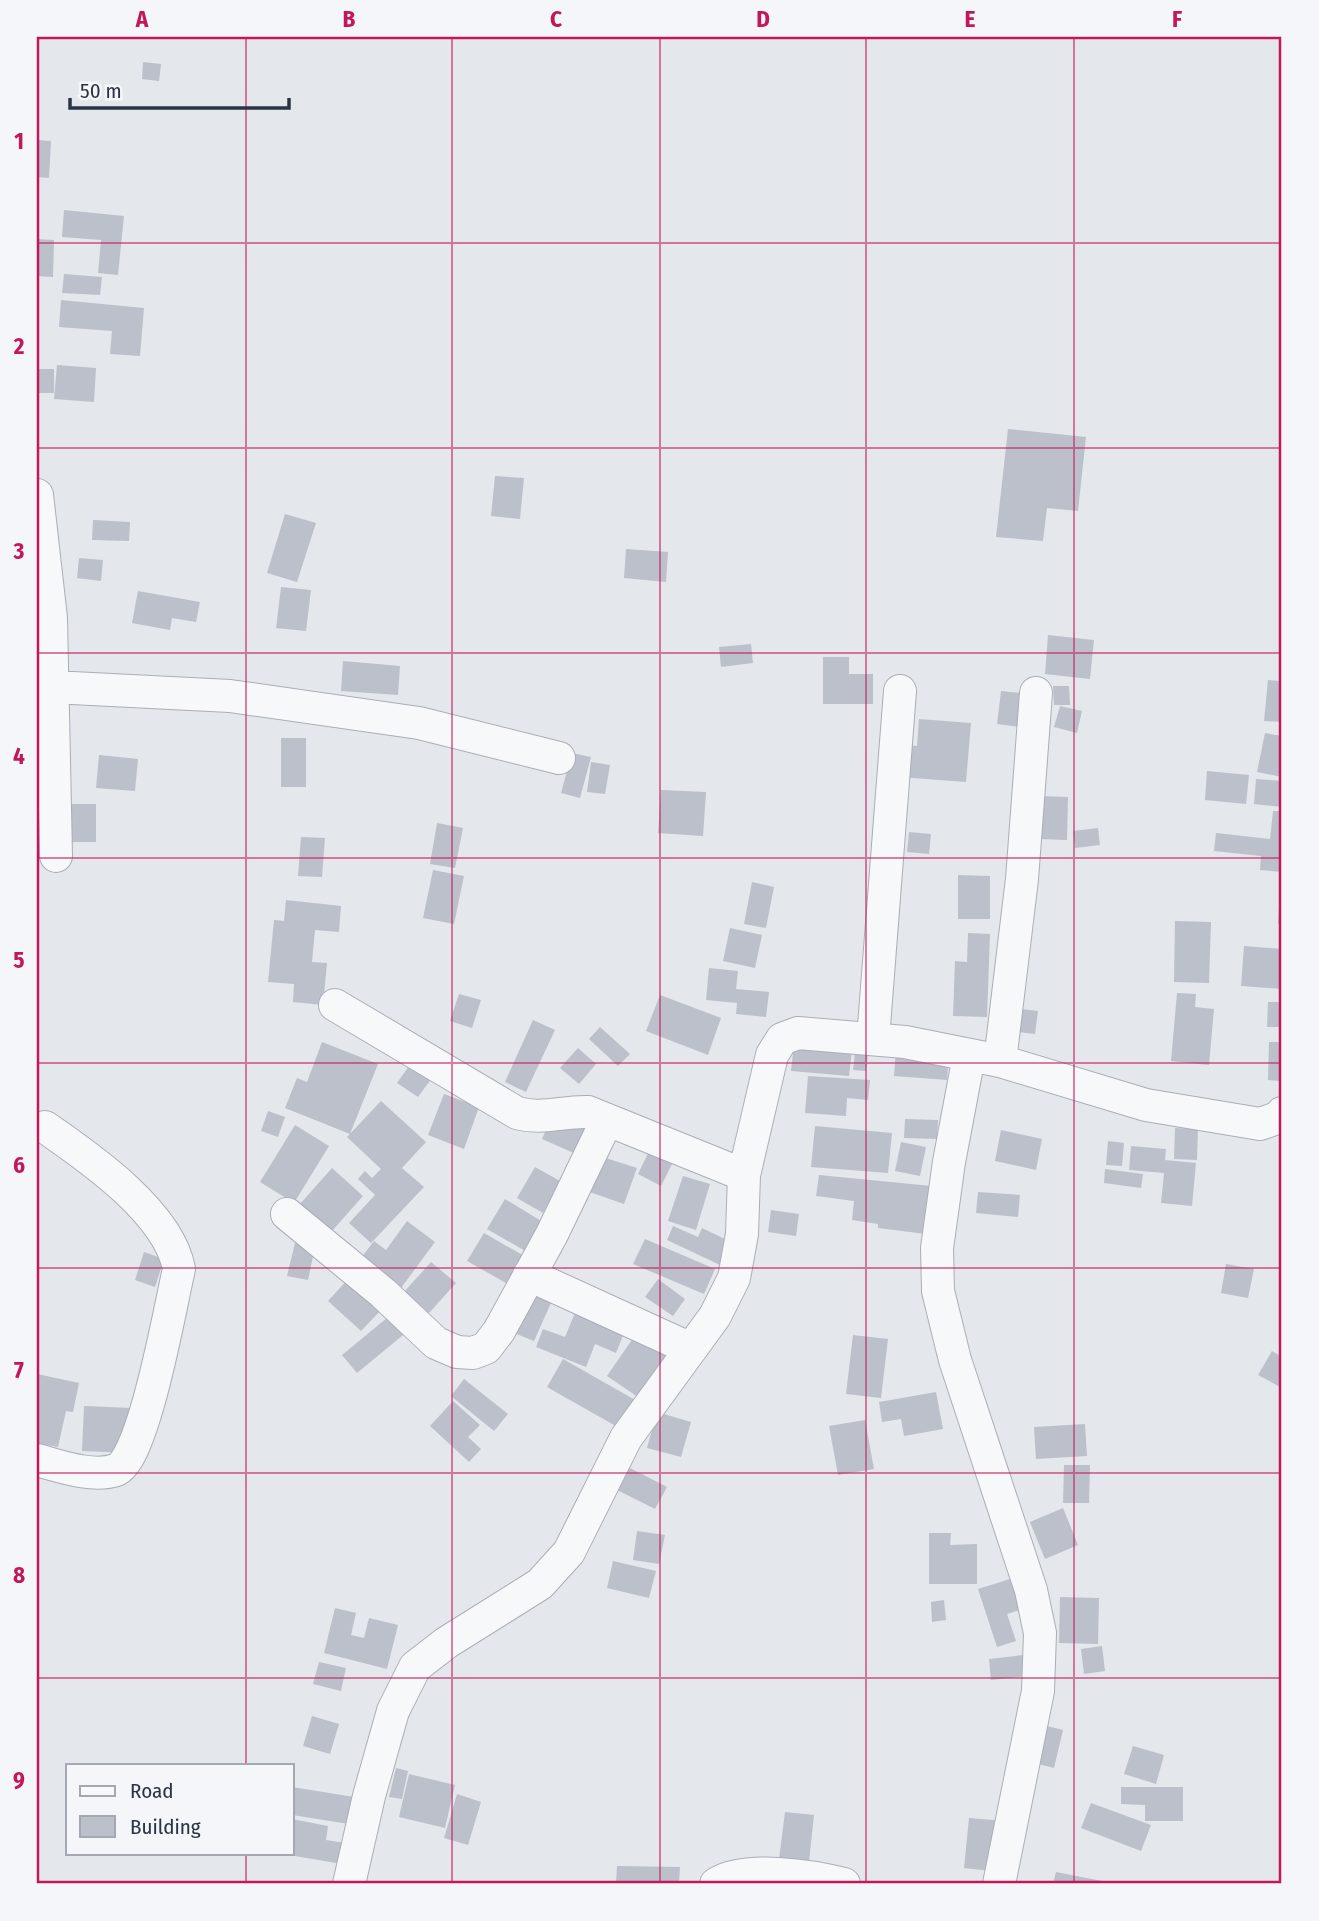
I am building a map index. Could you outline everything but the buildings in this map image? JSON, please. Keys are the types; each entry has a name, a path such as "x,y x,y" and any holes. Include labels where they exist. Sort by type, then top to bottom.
{"street":[{"path":"37,495 51,618 56,856"},
{"path":"52,687 230,696 419,723 559,758"},
{"path":"873,1039 900,691"},
{"path":"1000,1061 1022,879 1037,693"},
{"path":"335,1005 517,1113 536,1119 570,1111 588,1112 744,1175"},
{"path":"349,1884 369,1796 393,1711 415,1667 446,1643 540,1584 569,1552 626,1438 715,1316 734,1278 742,1234 744,1175 772,1055 782,1039 798,1032 905,1042 1000,1061 1146,1105 1260,1124 1280,1117 1282,1113"},
{"path":"969,1056 949,1161 937,1248 938,1291 955,1360 1031,1590 1040,1633 1038,1692 999,1884"},
{"path":"287,1214 383,1293 436,1343 457,1352 473,1353 486,1348 530,1275 607,1120"},
{"path":"37,1460 96,1472 117,1470 128,1461 146,1415 179,1269 176,1252 166,1235 106,1170 45,1127"},
{"path":"530,1275 691,1349"},
{"path":"716,1884 737,1875 768,1874 844,1884"}]}
